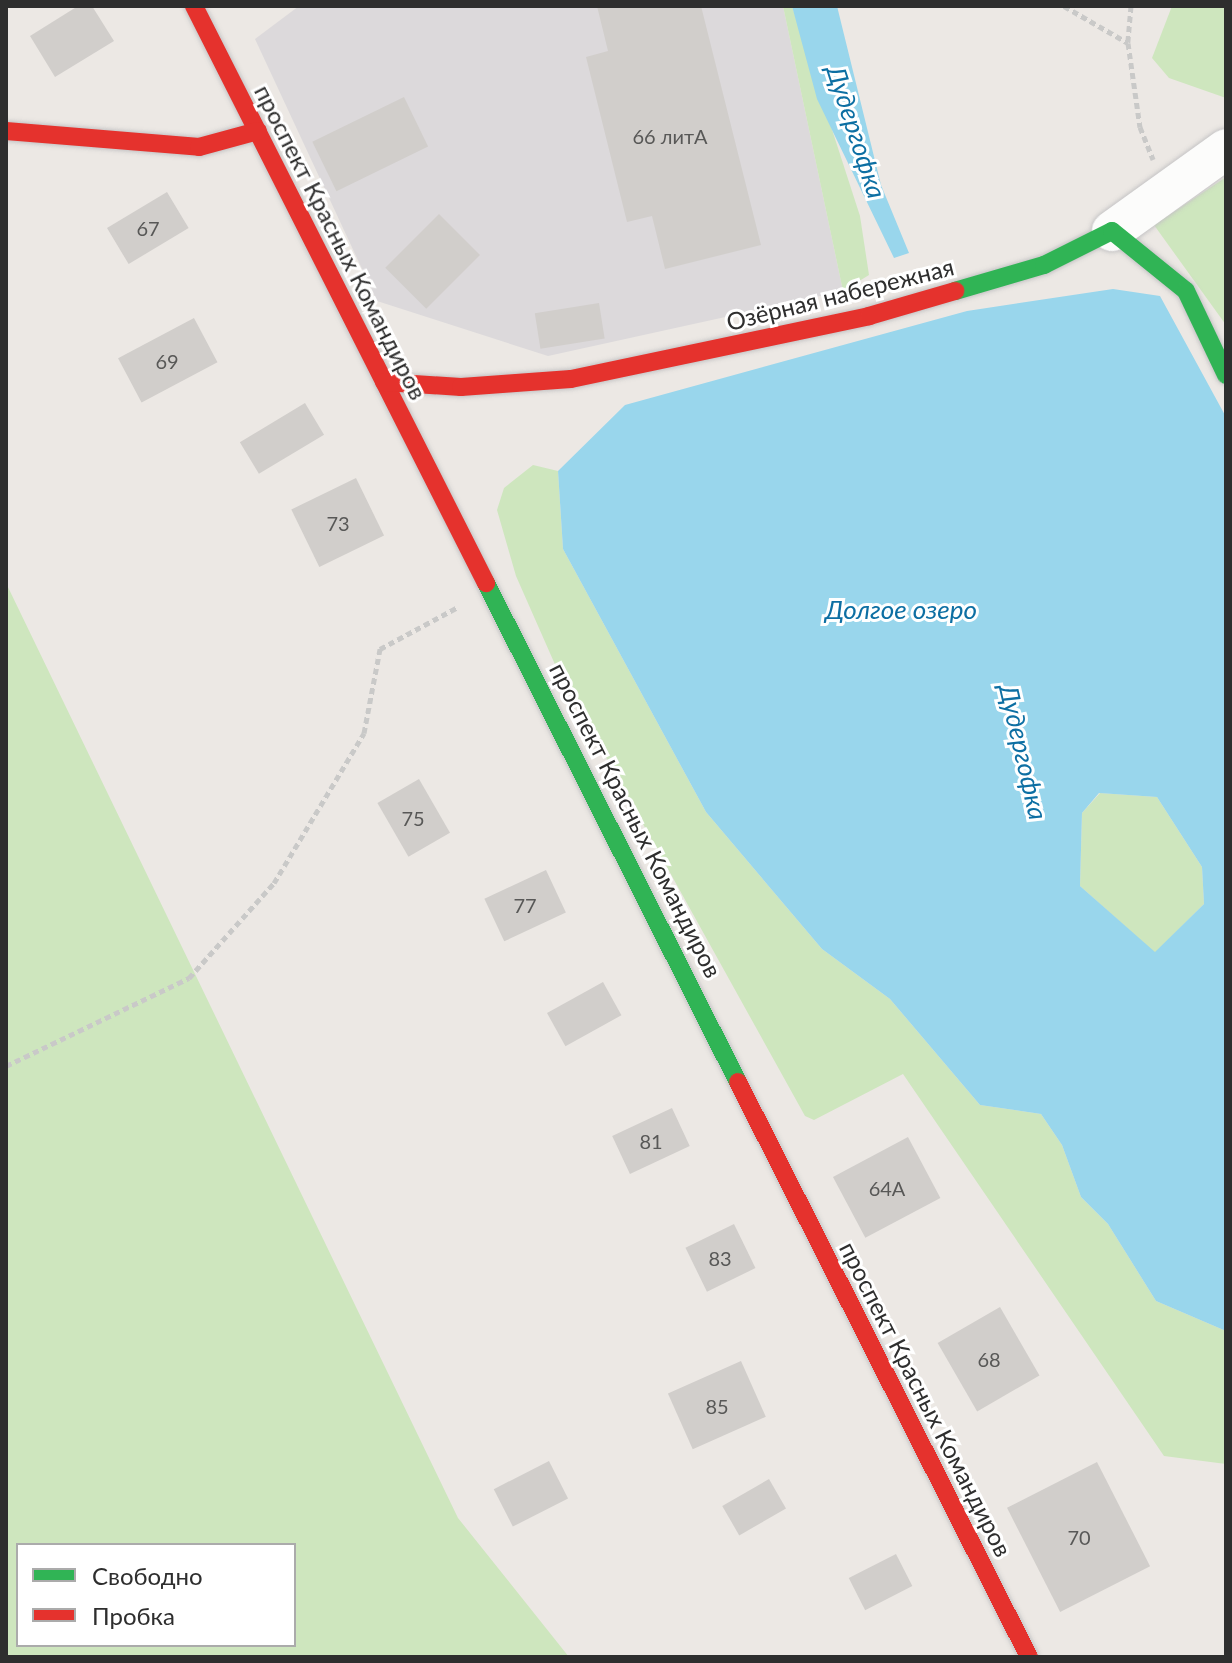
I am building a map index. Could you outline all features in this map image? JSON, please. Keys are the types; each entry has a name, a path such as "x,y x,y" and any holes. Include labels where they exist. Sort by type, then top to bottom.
{"street":[{"name":"проспект Красных Командиров","path":"194,6 384,382 493,588 1029,1657"},
{"path":"6,131 199,147 258,131"},
{"path":"1226,149 1112,231 1186,291 1226,375"},
{"name":"Озёрная набережная","path":"384,382 461,387 571,379 883,312 1044,265 1112,231"}],"path":[{"path":"1064,6 1128,43"},
{"path":"1131,6 1128,43 1140,127 1165,191"},
{"path":"6,1066 189,978 274,883 364,733 380,649 493,588"}],"shaded area":[{"path":"299,6 783,6 843,291 548,356 377,301 255,39"}],"green space":[{"path":"783,6 792,6 860,216 869,275 843,291"},
{"path":"1172,6 1226,6 1226,98 1169,78 1152,58"},
{"path":"1226,177 1226,325 1154,225"},
{"path":"533,465 558,471 563,549 706,812 822,949 890,999 980,1105 1041,1114 1062,1145 1081,1197 1108,1224 1156,1301 1226,1331 1226,1464 1164,1456 903,1074 814,1120 805,1116 557,669 516,576 497,510 504,488"},
{"path":"6,583 458,1518 569,1657 6,1657"},
{"path":"1100,793 1157,797 1202,867 1204,904 1155,953 1080,886 1082,813"}],"water":[{"name":"Дудергофка","path":"792,6 837,6 881,185 909,253 894,258 817,99"},
{"name":"Долгое озеро","path":"1113,289 1160,296 1226,417 1226,1331 1156,1301 1108,1224 1081,1197 1062,1145 1041,1114 980,1105 890,999 822,949 706,812 563,549 558,471 625,405 967,311","holes":["1099,793 1157,797 1202,867 1204,904 1155,952 1080,886 1082,813"]}],"building":[{"path":"78,6 92,6 114,41 55,77 30,36"},
{"path":"597,6 701,6 761,245 665,269 652,216 627,222 586,57 608,51"},
{"path":"404,97 428,146 336,191 312,142"},
{"path":"167,192 189,228 129,264 107,228"},
{"path":"439,214 480,255 426,309 385,268"},
{"path":"599,303 605,339 540,349 535,313"},
{"path":"194,318 217,362 142,403 118,358"},
{"path":"305,403 324,435 259,474 240,442"},
{"path":"356,478 384,536 319,567 291,510"},
{"path":"419,779 450,833 408,857 377,803"},
{"path":"546,870 566,913 504,941 484,899"},
{"path":"603,982 621,1015 565,1046 547,1013"},
{"path":"672,1108 690,1146 630,1174 612,1136"},
{"path":"908,1137 940,1198 865,1238 833,1177"},
{"path":"734,1224 755,1268 707,1292 685,1248"},
{"path":"1000,1307 1040,1375 977,1411 938,1343"},
{"path":"741,1361 766,1417 693,1449 668,1394"},
{"path":"549,1461 568,1498 513,1527 494,1489"},
{"path":"1097,1462 1150,1566 1060,1612 1007,1508"},
{"path":"769,1479 786,1508 739,1535 722,1506"},
{"path":"896,1554 912,1586 865,1610 849,1578"}],"traffic: fast":[{"path":"955,291 1044,265 1112,231 1186,291 1226,375"},
{"path":"486,583 738,1082"}],"traffic: jam":[{"path":"194,6 486,583"},
{"path":"6,131 199,147 258,131"},
{"path":"384,382 461,387 571,379 869,316 955,291"},
{"path":"738,1082 1029,1657"}]}
